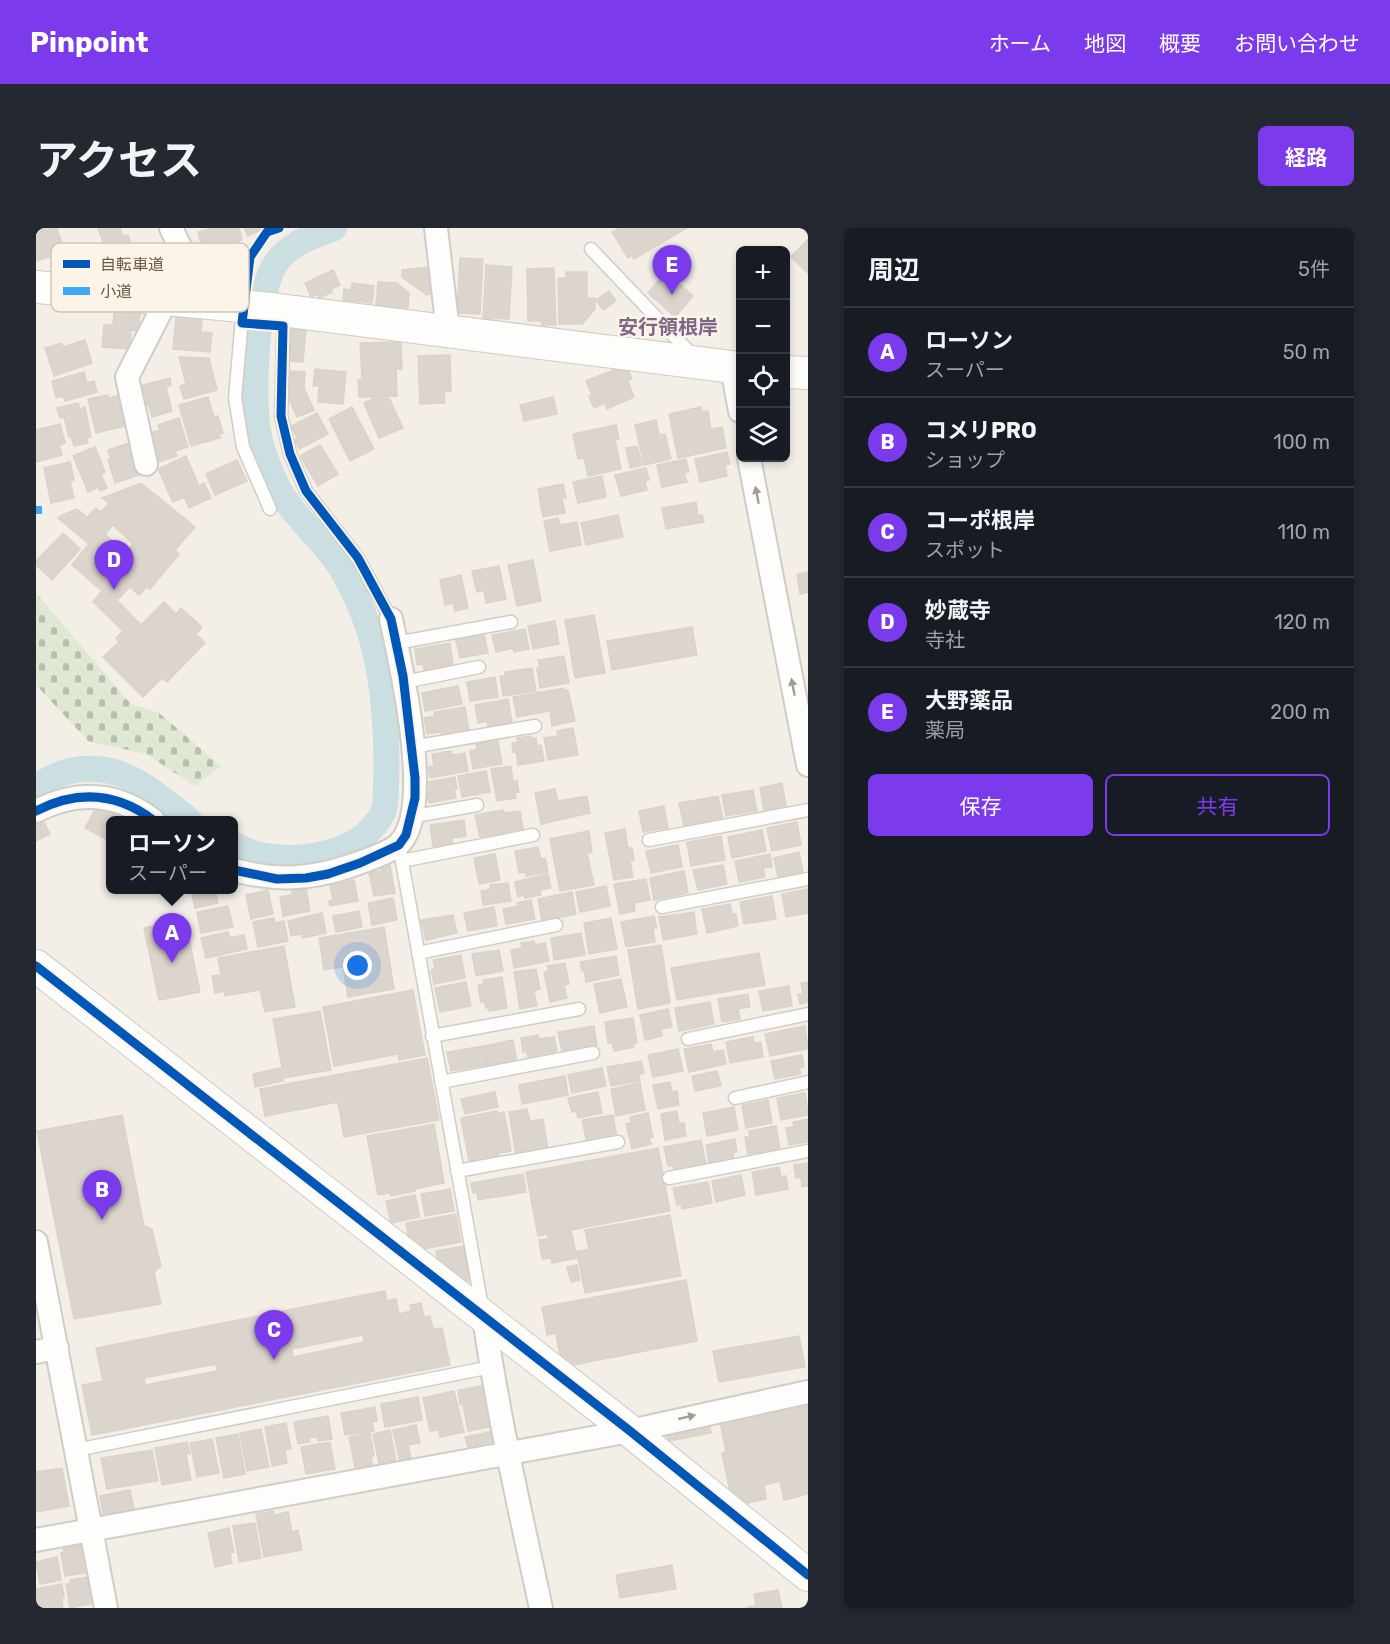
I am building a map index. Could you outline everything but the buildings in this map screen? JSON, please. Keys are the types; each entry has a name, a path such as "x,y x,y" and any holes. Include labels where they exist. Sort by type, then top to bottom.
{"street":[{"path":"171,228 178,243"},
{"path":"436,228 448,331"},
{"path":"36,287 51,288"},
{"path":"249,307 736,368"},
{"path":"146,464 127,377 171,312"},
{"path":"790,372 808,374"},
{"path":"750,462 808,765"},
{"path":"238,871 277,879 306,878 400,853 412,813 416,778 404,682 391,619"},
{"path":"36,811 54,802 75,797 100,796 140,810 148,816"},
{"path":"36,966 630,1431 808,1575"},
{"path":"36,1242 46,1350 76,1450 106,1608"},
{"path":"484,1317 491,1367 541,1608"},
{"path":"36,1540 630,1431 808,1392"}],"lane":[{"path":"591,249 699,363"},
{"path":"262,308 235,398 243,447 270,509"},
{"path":"262,308 290,454 306,491 358,558 391,619"},
{"path":"396,643 511,622"},
{"path":"404,682 478,667"},
{"path":"412,747 535,726"},
{"path":"412,813 421,815 477,805"},
{"path":"649,840 808,810"},
{"path":"484,1317 400,853 533,835"},
{"path":"662,907 808,879"},
{"path":"418,953 556,925"},
{"path":"432,1036 579,1009"},
{"path":"688,1039 808,1014"},
{"path":"441,1082 593,1053"},
{"path":"735,1098 808,1082"},
{"path":"458,1171 618,1142"},
{"path":"669,1178 808,1151"},
{"path":"76,1450 491,1367"}],"green space":[{"path":"36,593 131,704 159,713 221,766 195,786 146,754 88,741 36,685"}],"waterway":[{"path":"238,847 256,854 275,857 293,858 329,853 361,838 374,826 385,806 384,704 373,642 352,588 337,563 281,494 276,484 259,437 255,399 257,347 269,277 276,263 288,250 302,241 334,228"},
{"path":"36,786 70,771 105,770 135,780 184,816"}],"marked path":[{"path":"36,510 42,510"}],"cycle path":[{"path":"249,265 250,257 267,232 279,228"},
{"path":"238,871 277,879 306,878 328,874 360,863 399,845 406,835 415,798 415,778 403,676 391,619 358,558 306,491 290,454 281,416 283,326 242,323 243,312"},
{"path":"36,811 66,800 96,797 125,804 147,816"},
{"path":"36,966 630,1431 808,1575"}],"place":[{"name":"大野薬品","path":"672,295"},
{"name":"妙蔵寺","path":"114,590"},
{"name":"ローソン","path":"172,963"},
{"name":"コメリPRO","path":"102,1220"},
{"name":"コーポ根岸","path":"274,1360"}],"district":[{"name":"安行領根岸","path":"668,327"}]}
